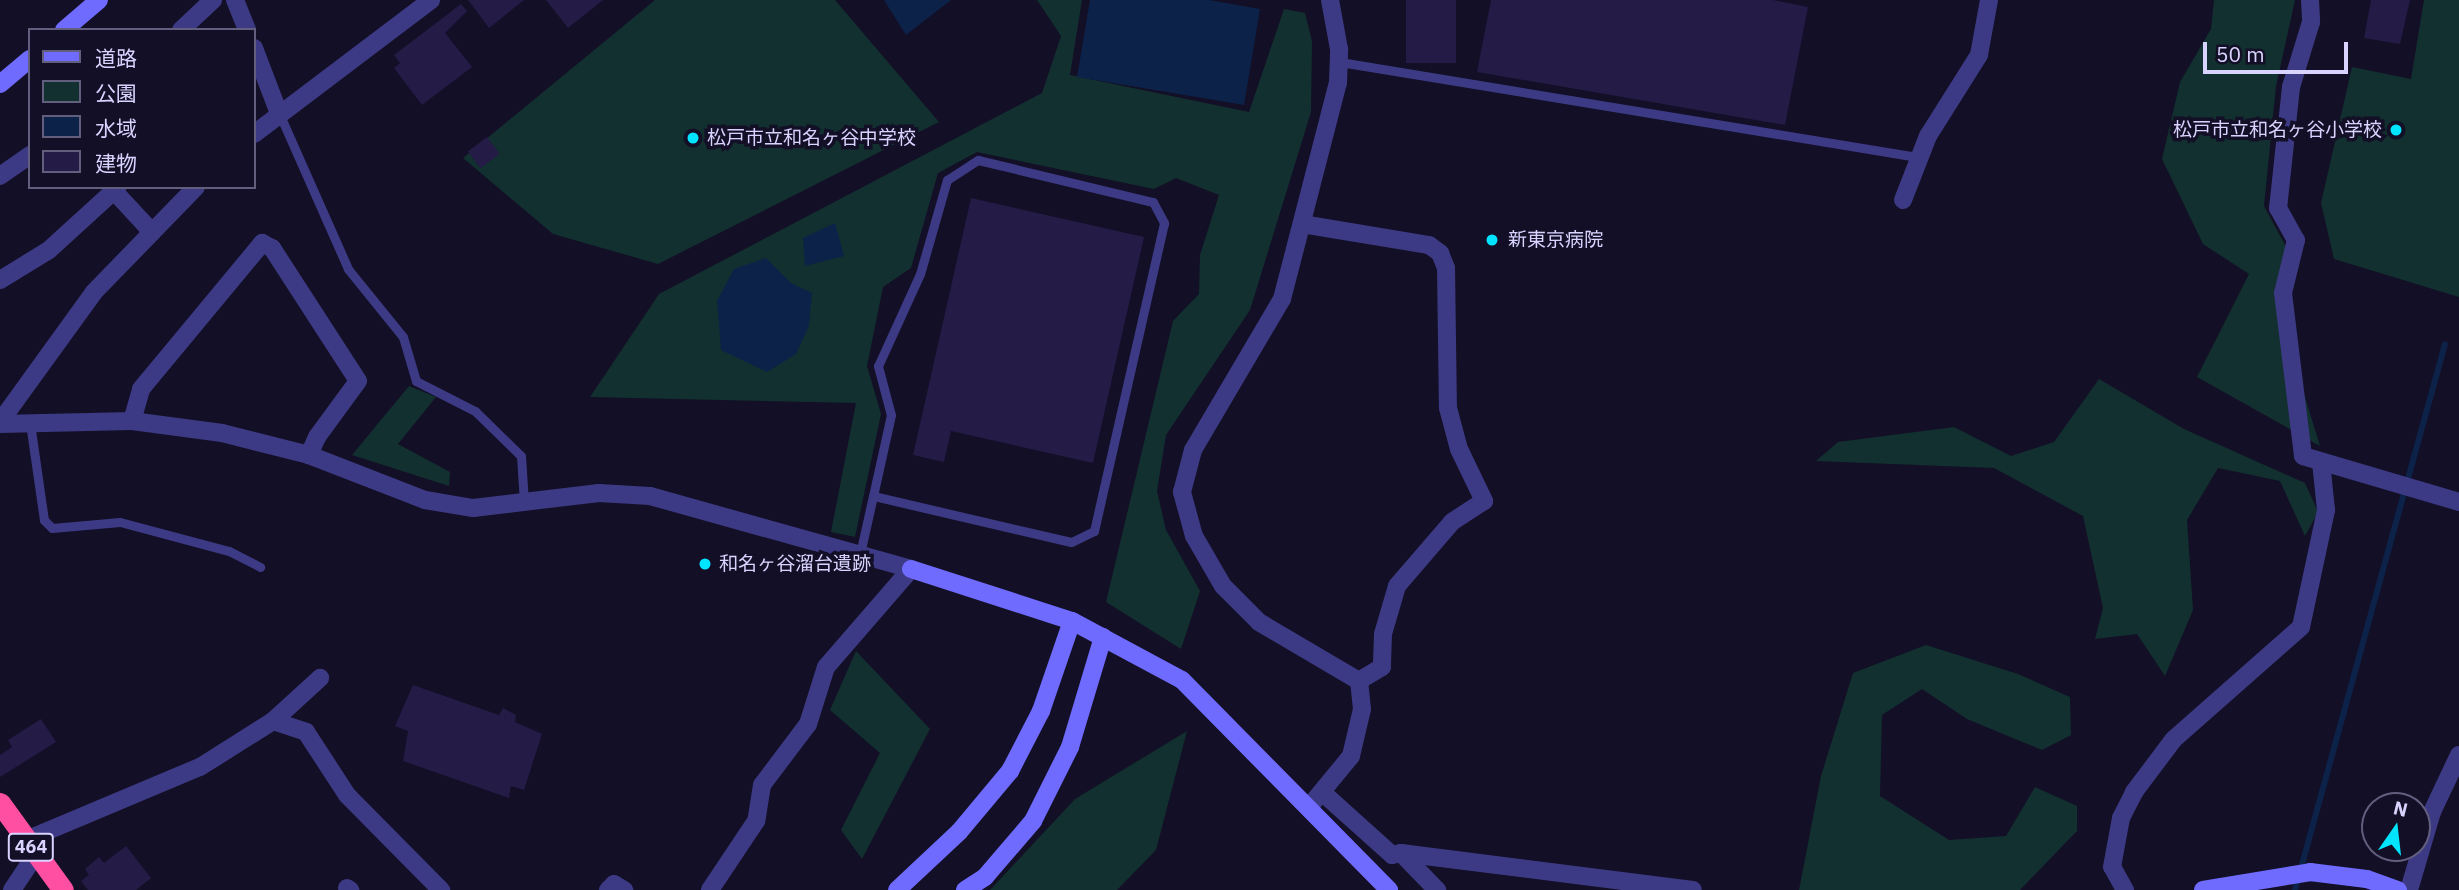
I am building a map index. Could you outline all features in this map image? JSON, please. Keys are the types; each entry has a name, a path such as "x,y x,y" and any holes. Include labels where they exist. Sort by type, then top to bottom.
{"highway":[{"name":"464","path":"0,803 63,890"}],"street":[{"path":"66,28 99,0"},
{"path":"183,28 213,0"},
{"path":"235,0 246,28"},
{"path":"256,132 278,111 431,0"},
{"path":"1330,0 1340,62 1332,116 1282,299 1193,450 1182,492 1194,536 1223,586 1259,622 1359,681"},
{"path":"1903,200 1917,157 1979,55 1989,0"},
{"path":"2310,0 2311,22 2291,87 2278,208 2296,240 2283,293 2303,456 2407,489 2459,502"},
{"path":"256,53 278,111"},
{"path":"0,84 28,61"},
{"path":"0,176 28,156"},
{"path":"0,280 49,250 116,189 152,232"},
{"path":"0,423 94,292 194,189"},
{"path":"1302,224 1429,245 1440,253 1446,268 1448,408 1459,449 1484,501 1452,522 1397,586 1383,634 1382,667 1359,681"},
{"path":"132,421 141,389 262,243 272,248 358,381 317,437 309,455"},
{"path":"0,423 132,421 222,433 309,455 425,500 473,509 599,493 650,496 911,569 1072,621 1182,680 1389,890"},
{"path":"2125,890 2112,867 2120,818 2134,792 2174,739 2301,627 2326,509 2321,462"},
{"path":"710,890 756,821 762,785 808,724 826,667 911,569"},
{"path":"897,890 959,832 1010,771 1041,711 1072,621"},
{"path":"965,890 1010,851 1038,811 1070,747 1103,636"},
{"path":"12,890 31,847 200,768 273,721 320,678"},
{"path":"1309,807 1351,756 1362,709 1359,681"},
{"path":"273,721 306,732 347,795 440,890"},
{"path":"2409,890 2432,812 2459,755"},
{"path":"1323,793 1392,855 1401,853 1693,890"},
{"path":"1401,853 1437,890"},
{"path":"2203,890 2310,873 2367,879 2398,890"},
{"path":"608,890 614,884 624,890"}],"lane":[{"path":"1340,62 1917,157"},
{"path":"278,111 348,268 403,337 416,381 475,411 521,456 524,503"},
{"path":"860,554 891,415 878,366 920,274 947,180 978,160 1153,202 1164,223 1094,531 1071,542 873,496"},
{"path":"30,421 44,520 52,528 120,522 229,551 260,567"}],"green space":[{"path":"655,0 835,0 939,122 658,264 553,234 463,158"},
{"path":"1037,0 1082,0 1070,75 1249,112 1284,9 1305,13 1312,41 1311,112 1250,310 1166,435 1157,491 1166,530 1200,591 1181,649 1106,602 1173,321 1199,294 1200,255 1219,195 1176,178 1154,189 977,152 938,173 911,268 883,287 867,366 881,414 855,537 831,532 856,403 590,397 659,294 1042,93 1061,36"},
{"path":"2214,0 2295,0 2276,86 2264,206 2291,256 2274,296 2320,446 2197,377 2249,274 2203,244 2162,159 2180,82 2211,29"},
{"name":"松戸市立和名ヶ谷小学校","path":"2424,0 2459,0 2459,297 2334,259 2321,203 2352,67 2411,79"},
{"path":"2099,379 2184,429 2305,483 2318,512 2305,536 2280,481 2218,468 2187,520 2193,610 2165,676 2137,634 2095,639 2103,608 2083,516 1994,468 1816,461 1838,442 1954,427 2011,456 2054,442"},
{"path":"409,386 436,397 398,444 450,472 449,486 352,455"},
{"path":"1926,645 2018,674 2070,697 2071,735 2042,750 1967,719 1922,689 1882,715 1880,796 1949,840 2006,836 2035,787 2077,806 2077,831 2020,890 1799,890 1821,776 1853,673"},
{"path":"856,651 930,729 862,859 841,830 880,753 830,710"},
{"path":"1187,731 1156,850 1117,890 990,890 1075,799"}],"water":[{"path":"884,0 951,0 906,35"},
{"path":"1090,0 1209,0 1260,9 1244,105 1077,77"},
{"path":"835,223 844,256 805,266 803,238"},
{"path":"766,258 791,283 812,293 809,326 796,354 767,372 721,350 717,301 734,269"}],"building":[{"path":"468,0 524,0 489,28"},
{"path":"546,0 603,0 568,28"},
{"path":"1406,0 1456,0 1456,63 1406,63"},
{"path":"1491,0 1773,0 1808,7 1785,125 1477,72"},
{"path":"2371,0 2410,0 2400,44 2364,38"},
{"path":"461,4 467,11 445,33 472,67 422,105 394,68 400,63 394,55"},
{"path":"487,137 500,154 480,168 468,151"},
{"path":"971,198 1144,237 1093,463 951,431 944,462 913,455"},
{"path":"413,685 499,715 503,708 516,715 515,722 542,734 524,790 511,786 509,798 403,761 408,731 395,726"},
{"path":"41,719 56,742 0,777 0,755 12,747 8,740"},
{"path":"126,846 151,878 136,890 88,890 81,881 89,875 85,869 99,857 104,863"}],"waterway":[{"path":"2295,890 2445,344"}],"place":[{"name":"松戸市立和名ヶ谷小学校","path":"2396,130"},
{"name":"松戸市立和名ヶ谷中学校","path":"693,138"},
{"name":"新東京病院","path":"1492,240"},
{"name":"和名ヶ谷溜台遺跡","path":"705,564"}]}
